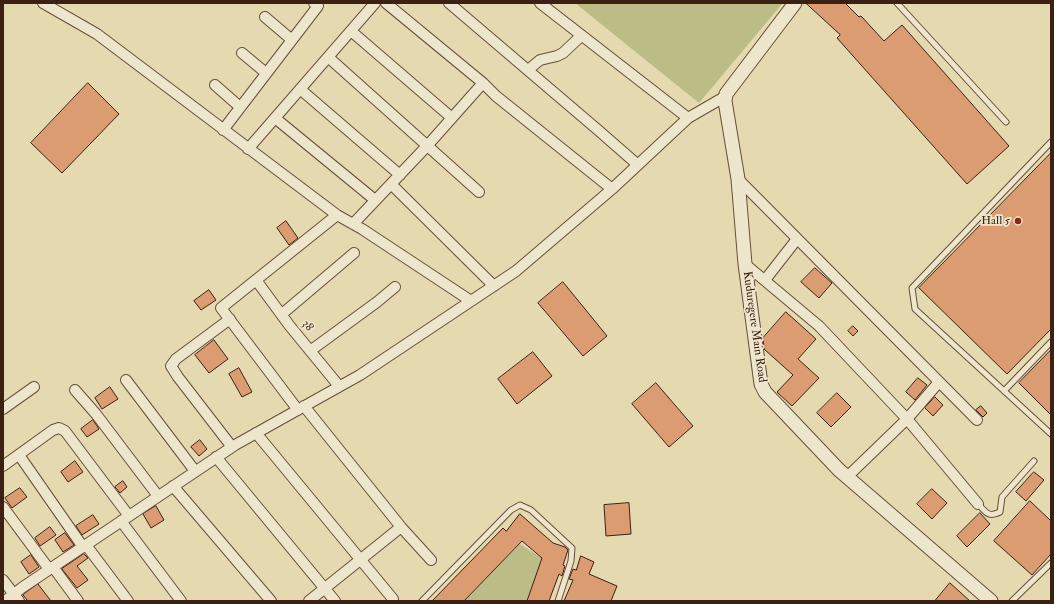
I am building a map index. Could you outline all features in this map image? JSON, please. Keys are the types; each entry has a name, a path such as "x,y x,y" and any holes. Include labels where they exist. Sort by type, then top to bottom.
{"street":[{"path":"43,3 97,34 337,215 471,301"},
{"path":"223,130 318,6 314,3"},
{"path":"248,148 375,3"},
{"path":"386,3 483,83 496,96 612,189"},
{"path":"449,3 638,165"},
{"path":"540,3 688,118"},
{"path":"5,601 17,598 51,568 216,457 360,375 516,271 612,189 688,118 726,96 730,86 795,3"},
{"path":"265,17 292,40"},
{"path":"351,31 452,118"},
{"path":"528,70 540,60 563,53 581,36"},
{"path":"242,53 266,73"},
{"path":"328,57 479,192"},
{"path":"353,224 427,146 483,83"},
{"path":"215,85 240,107"},
{"path":"300,89 400,175"},
{"name":"Kuduregere Main Road","path":"726,96 725,101 738,179 746,264 761,384 765,392 847,477 991,601"},
{"path":"275,118 375,200"},
{"path":"738,179 976,420"},
{"path":"390,184 494,286"},
{"path":"337,215 221,308 301,408 401,527 431,560"},
{"path":"764,280 797,239"},
{"path":"282,314 354,253"},
{"path":"746,264 819,326 907,419 978,504"},
{"name":"38","path":"256,280 339,386"},
{"path":"310,350 377,302 395,286"},
{"path":"230,319 176,359 172,366 178,377 232,447"},
{"path":"126,380 196,471"},
{"path":"847,477 907,419 939,382"},
{"path":"3,409 34,387"},
{"path":"75,390 96,414 158,496"},
{"path":"3,466 53,430 59,428 65,432 181,601"},
{"path":"256,433 393,599"},
{"path":"19,455 84,546 128,601"},
{"path":"216,457 334,601"},
{"path":"173,486 271,601"},
{"path":"3,507 78,601"},
{"path":"309,601 401,527"},
{"path":"3,580 17,598"}],"lane":[{"path":"897,3 1006,122"},
{"path":"1051,142 912,288 915,310 1051,434"},
{"path":"1004,391 1051,342"},
{"path":"978,504 989,515 994,515 1000,512 1002,497 1034,462"},
{"path":"422,601 511,510 520,505 531,510 572,548 571,561 558,601"},
{"path":"1012,601 1051,563"}],"green space":[{"path":"575,3 780,3 782,4 699,103"},
{"path":"520,544 542,558 527,601 464,601"}],"building":[{"path":"806,3 845,3 859,17 861,16 884,41 902,25 1009,146 967,184 837,38 840,35"},
{"path":"88,83 119,114 62,173 31,143"},
{"name":"Hall 5","path":"1051,153 1051,329 1007,374 919,288"},
{"path":"286,221 298,238 289,245 277,228"},
{"path":"815,268 832,283 819,298 801,282"},
{"path":"563,282 607,336 583,356 538,303"},
{"path":"209,290 216,300 201,310 194,301"},
{"path":"786,312 816,339 798,359 819,378 792,406 777,392 793,375 764,349 763,338"},
{"path":"853,326 858,331 853,336 848,331"},
{"path":"214,340 228,359 209,373 195,355"},
{"path":"1051,350 1051,415 1019,383"},
{"path":"533,352 552,376 517,404 498,379"},
{"path":"239,368 252,392 242,397 229,374"},
{"path":"918,378 927,385 915,400 906,392"},
{"path":"656,383 693,426 669,447 632,404"},
{"path":"110,387 118,399 102,409 95,398"},
{"path":"837,393 851,407 831,427 817,413"},
{"path":"935,397 943,405 933,416 925,408"},
{"path":"981,406 987,413 983,417 976,410"},
{"path":"93,420 99,429 87,437 81,429"},
{"path":"200,440 207,449 199,456 191,447"},
{"path":"75,461 83,472 68,482 61,472"},
{"path":"1034,472 1044,480 1026,501 1016,492"},
{"path":"123,481 127,487 120,493 115,487"},
{"path":"20,488 27,497 12,508 5,498"},
{"path":"932,489 947,503 932,519 917,504"},
{"path":"1030,501 1051,521 1051,554 1032,575 994,541"},
{"path":"629,503 631,534 606,536 604,505"},
{"path":"156,506 164,520 151,528 143,514"},
{"path":"980,513 990,524 967,547 957,536"},
{"path":"520,514 553,543 565,547 568,550 563,565 565,566 562,576 559,574 549,601 527,601 542,558 522,541 464,601 432,601 503,528 506,531"},
{"path":"93,515 99,524 82,535 76,526"},
{"path":"50,527 56,535 40,546 35,538"},
{"path":"65,533 74,545 63,552 55,540"},
{"path":"84,554 88,558 77,566 88,580 77,588 62,569"},
{"path":"31,555 39,567 29,574 21,562"},
{"path":"581,556 594,562 589,574 617,586 611,601 564,601 573,580 569,579 573,569 576,570"},
{"path":"950,583 970,601 935,601"},
{"path":"38,584 51,601 28,601 23,595"}],"place":[{"name":"Hall 5","path":"1018,221"}]}
